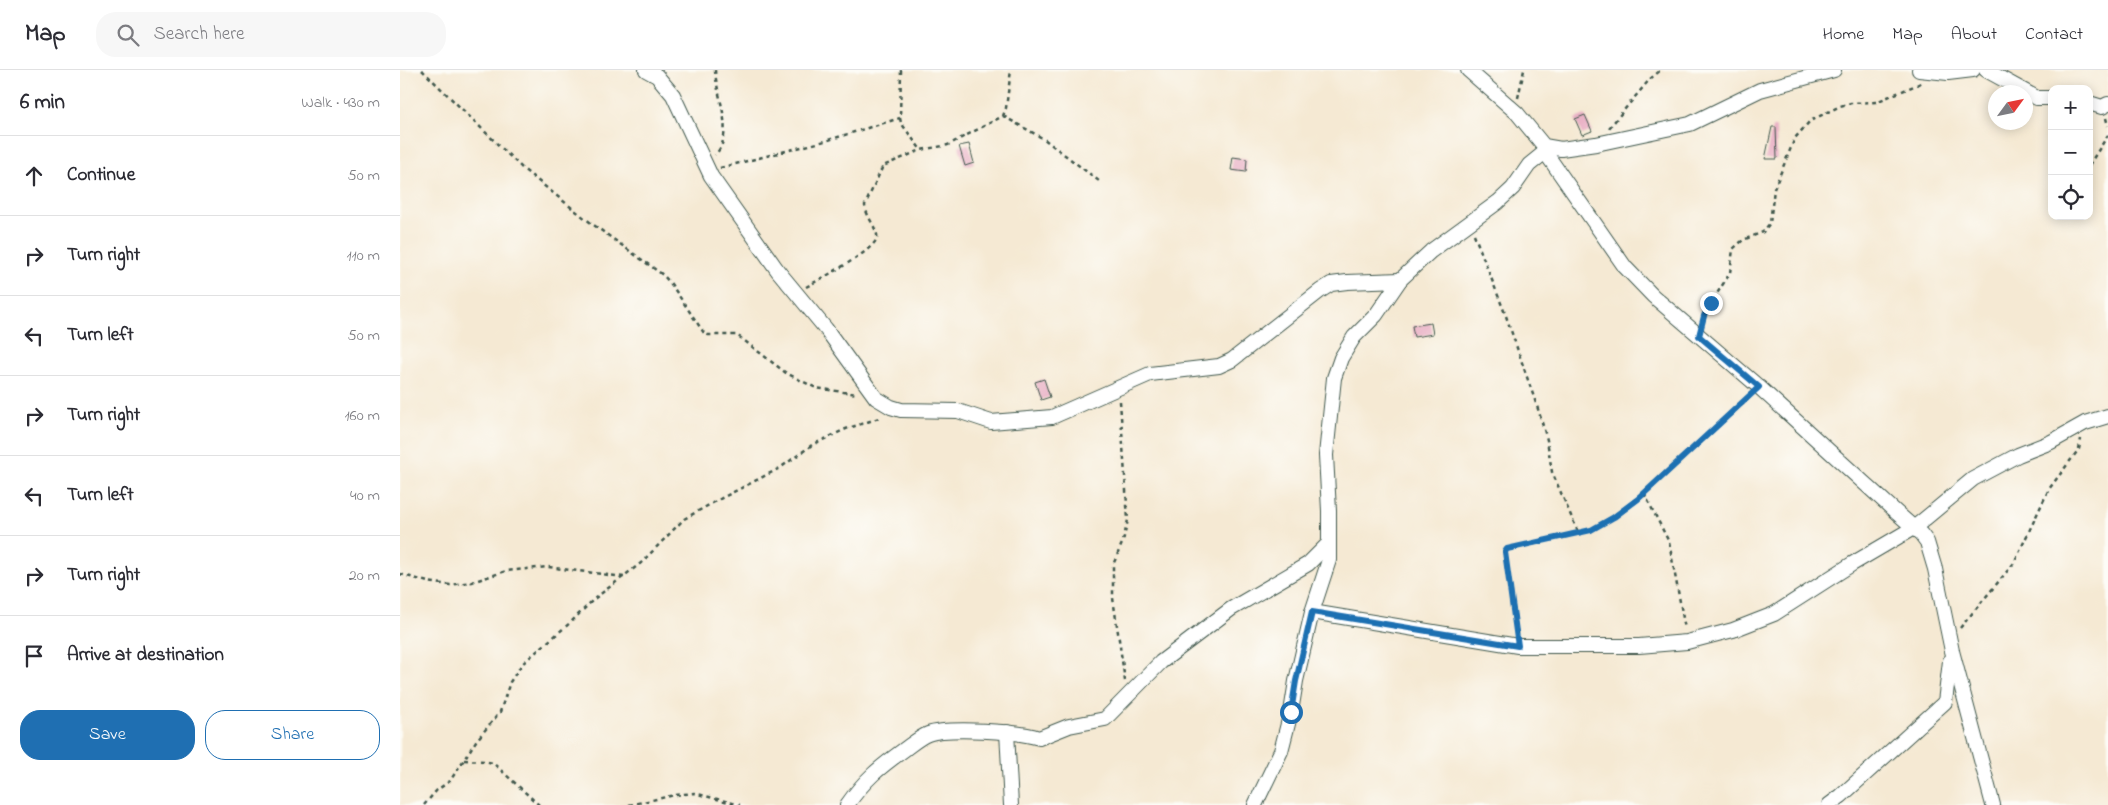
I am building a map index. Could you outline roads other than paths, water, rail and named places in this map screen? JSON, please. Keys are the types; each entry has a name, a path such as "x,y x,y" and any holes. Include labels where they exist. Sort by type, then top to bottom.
{"street":[{"path":"646,70 657,76 673,95 707,168 778,271 826,329 876,398 891,408 901,410 958,411 991,422 1052,417 1150,374 1226,364 1330,284 1400,280"},
{"path":"1468,70 1517,113 1545,149 1625,267 1653,296 1759,387 1897,514 1915,527 1927,542 1936,569 1950,645 1993,805"},
{"path":"1255,805 1280,751 1291,712 1312,612 1329,560 1326,455 1334,378 1341,358 1354,337 1376,315 1400,280 1431,251 1470,223 1513,188 1529,165 1545,149 1561,149 1596,144 1690,124 1760,90 1834,70"},
{"path":"1921,76 1973,70"},
{"path":"1986,70 2037,98 2048,98"},
{"path":"2093,104 2102,107 2108,104"},
{"path":"1312,612 1518,646 1639,646 1687,642 1733,630 1774,614 1801,599 1852,564 1915,527 1973,479 2018,455 2051,442 2085,423 2108,416"},
{"path":"847,805 871,774 927,734 944,731 1008,732 1028,734 1039,738 1068,726 1094,723 1105,719 1161,662 1231,609 1308,564 1329,543"},
{"path":"1829,805 1945,702 1950,645"},
{"path":"1008,732 1011,805"}]}
